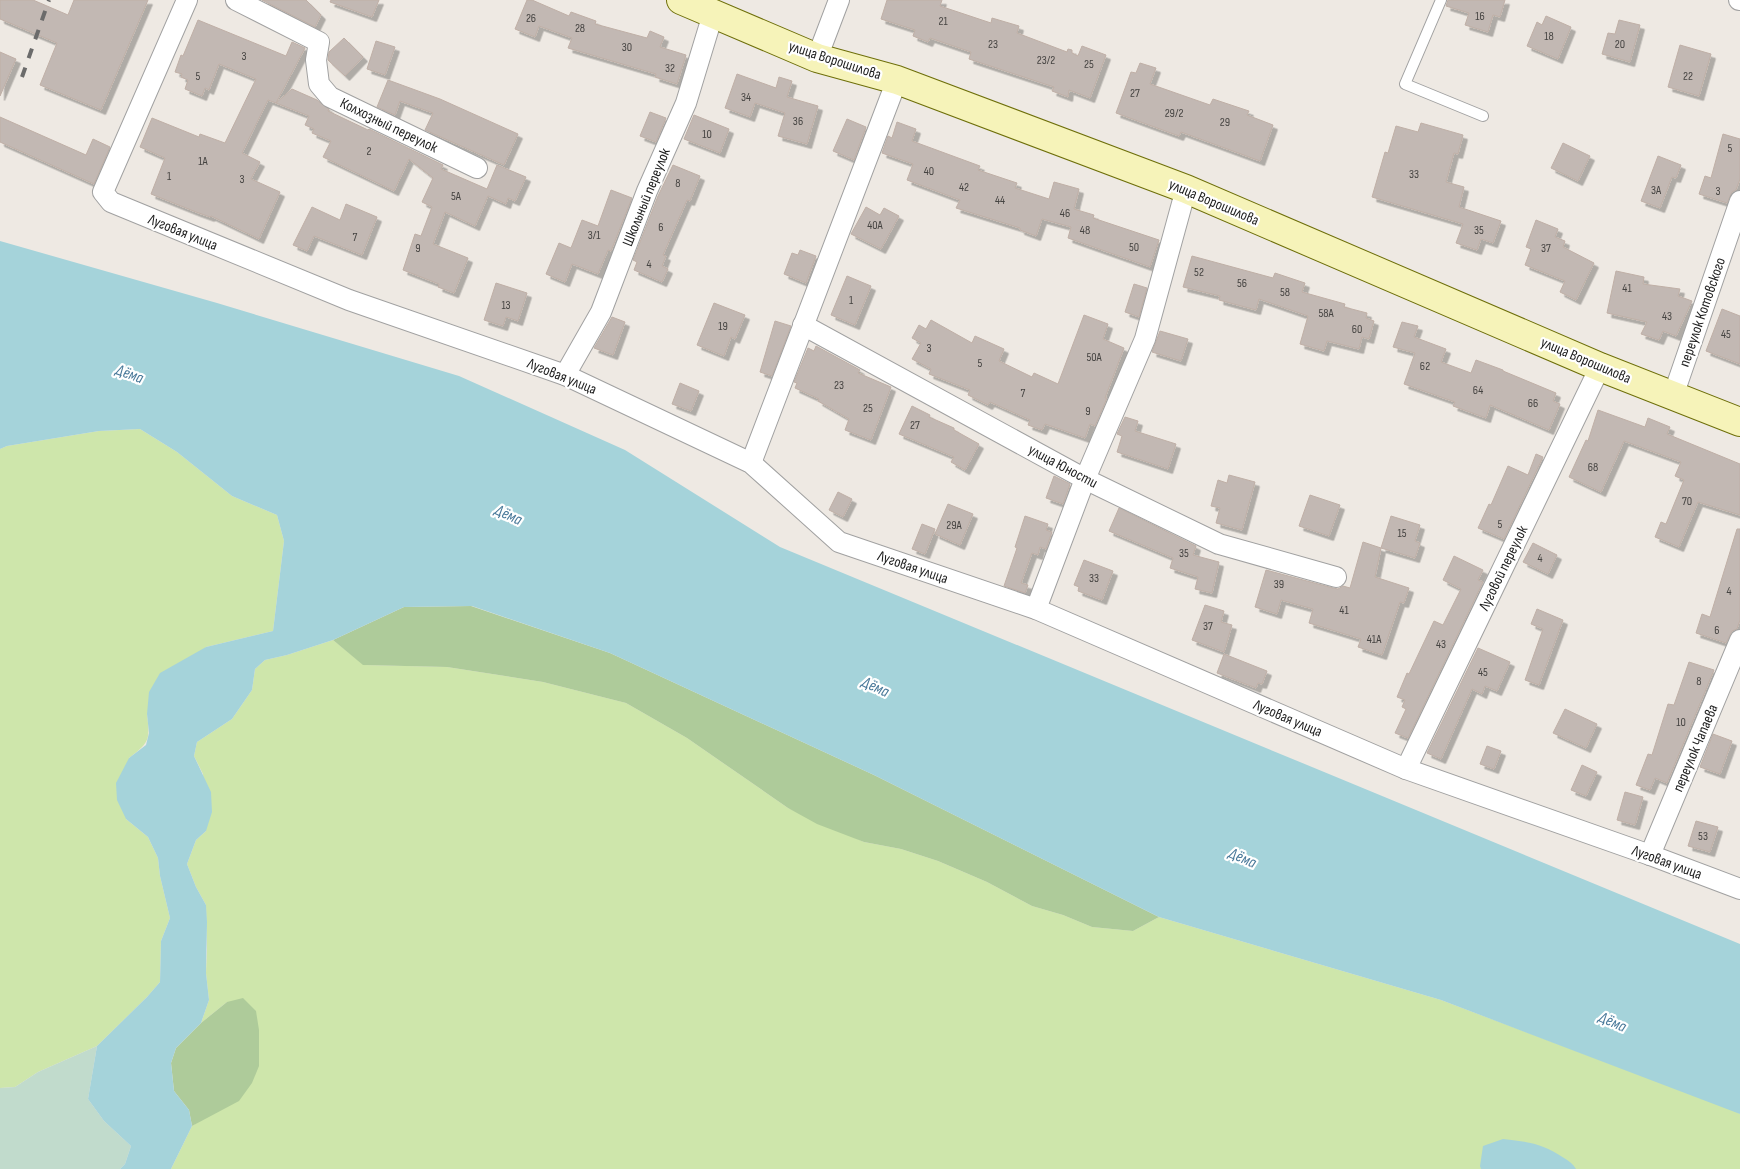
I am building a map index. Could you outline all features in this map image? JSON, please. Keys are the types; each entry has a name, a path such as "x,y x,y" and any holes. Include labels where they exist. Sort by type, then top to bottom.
{"street":[{"name":"Луговая улица","path":"187,0 103,192 111,202 349,300 565,374 751,463 839,542 1036,609 1406,769 1650,855 1740,889"},
{"name":"Колхозный переулок","path":"236,0 319,42 316,60 319,84 330,97 477,168"},
{"name":"улица Ворошилова","path":"681,0 817,58 897,80 1186,189 1600,367 1740,422"},
{"path":"817,58 839,0"},
{"name":"Школьный переулок","path":"565,374 601,312 647,192 686,104 713,14"},
{"path":"751,463 897,80"},
{"path":"1036,609 1085,479 1145,339 1186,189"},
{"name":"переулок Котовского","path":"1673,396 1740,201"},
{"name":"улица Юности","path":"803,325 1085,479 1219,544 1336,577"},
{"name":"Луговой переулок","path":"1406,769 1600,367"},
{"name":"переулок Чапаева","path":"1650,855 1733,679 1740,640"}],"lane":[{"path":"1441,0 1405,84 1483,116"}],"green space":[{"path":"140,429 177,452 232,496 277,515 284,541 273,631 206,647 147,714 147,740 129,758 126,819 148,837 158,858 160,876 170,918 161,941 160,982 97,1046 38,1072 15,1087 0,1088 0,449 7,446 99,431"},
{"path":"471,606 610,653 874,775 1159,917 1133,931 1092,927 1063,915 1032,906 987,882 938,861 901,849 864,842 817,824 788,808 687,738 626,703 543,682 447,667 363,665 333,640 404,607"},
{"path":"333,640 364,665 447,667 543,682 626,703 687,738 788,808 864,842 901,849 938,861 987,882 1032,906 1063,915 1092,927 1133,931 1159,917 1441,1000 1735,1111 1740,1114 1740,1169 171,1169 192,1126 208,1116 227,1002 201,1023 209,1000 206,973 206,905 196,887 187,864 196,840 206,831 203,774 194,756 197,742 232,719 252,690 255,669 265,660"},
{"path":"243,998 256,1011 259,1030 259,1066 252,1083 239,1101 192,1126 189,1110 174,1091 171,1063 176,1048 201,1023 227,1002"},
{"path":"97,1046 88,1099 104,1121 131,1146 125,1164 120,1169 0,1169 0,1088 15,1087 38,1072"}],"water":[{"name":"Дёма","path":"0,241 217,303 459,376 625,450 780,547 1740,944 1740,1114 1441,1000 1159,917 874,775 610,653 472,606 404,607 333,640 265,660 255,669 252,690 232,719 197,742 194,756 211,792 212,812 206,831 196,840 187,864 196,887 206,905 206,973 209,1000 201,1023 176,1048 171,1063 174,1091 189,1110 192,1126 171,1169 120,1169 125,1164 131,1146 104,1121 88,1099 97,1046 160,982 161,941 170,918 160,876 158,858 148,837 126,819 117,800 116,783 129,758 146,745 149,733 147,714 149,692 160,673 206,647 273,631 284,541 277,515 232,496 177,452 140,429 99,431 7,446 0,449"},
{"path":"1503,1139 1542,1146 1568,1160 1576,1169 1481,1169 1483,1146"}],"building":[{"path":"0,0 33,0 68,15 74,0 148,0 101,110 40,85 57,43 0,19"},
{"path":"262,0 306,0 321,15 315,27"},
{"path":"331,0 379,0 372,17 330,2"},
{"path":"527,0 532,0 569,16 571,12 596,21 595,24 647,38 650,31 664,37 660,47 686,55 677,84 655,77 656,74 568,48 572,38 539,26 535,37 515,29"},
{"path":"887,0 942,0 940,6 991,23 992,18 1019,26 1017,33 1067,52 1068,49 1072,50 1072,53 1078,56 1082,46 1106,55 1090,98 1069,90 1068,97 1052,91 1054,87 969,59 971,52 930,38 928,42 913,36 915,30 881,19"},
{"path":"1448,0 1505,0 1500,17 1493,15 1488,32 1465,25 1469,13 1446,6"},
{"path":"1546,16 1571,27 1558,59 1527,46 1537,22 1542,25"},
{"path":"198,20 286,56 292,42 305,48 276,103 268,100 242,153 260,162 251,179 280,192 259,239 211,216 151,194 165,158 140,147 152,118 199,137 200,134 225,143 256,79 219,64 209,90 205,88 202,96 185,89 188,80 181,77 182,74 175,72"},
{"path":"1619,20 1640,25 1630,62 1602,54 1608,33 1615,34"},
{"path":"344,38 363,57 345,76 328,60 329,52"},
{"path":"376,41 395,47 385,75 367,69"},
{"path":"1680,45 1711,54 1699,96 1668,87"},
{"path":"0,52 16,59 0,96"},
{"path":"1140,63 1156,68 1150,84 1210,105 1213,99 1249,111 1247,115 1273,125 1260,161 1181,132 1179,136 1116,113 1131,72 1136,73"},
{"path":"737,74 776,88 779,77 792,81 787,97 818,106 807,144 778,136 785,113 755,103 750,117 725,108"},
{"path":"388,80 440,99 518,134 504,165 425,130 433,113 400,101 395,115 377,107"},
{"path":"292,89 317,100 329,109 328,111 443,165 441,169 487,189 497,165 526,177 515,201 508,198 506,204 488,196 475,226 445,212 433,244 468,258 454,293 438,287 439,284 403,270 415,234 421,236 432,207 422,202 433,178 409,159 394,191 323,157 331,141 312,133 314,129 305,125 309,116 276,103"},
{"path":"650,112 666,118 656,142 640,136"},
{"path":"694,115 729,129 720,153 684,139"},
{"path":"0,117 86,155 93,139 110,147 94,184 0,142"},
{"path":"847,119 866,127 854,160 833,151"},
{"path":"897,122 916,129 912,141 980,166 978,170 1017,183 1015,188 1049,199 1054,182 1079,189 1074,209 1094,215 1093,218 1159,240 1150,267 1068,238 1071,227 1042,219 1036,236 1020,230 1020,228 956,208 960,200 907,180 913,164 882,153 888,136 892,138"},
{"path":"1421,123 1463,135 1458,154 1454,153 1446,182 1464,187 1459,207 1501,221 1493,243 1481,239 1477,250 1456,243 1463,224 1372,197 1385,152 1388,153 1396,126 1418,132"},
{"path":"1723,134 1740,139 1740,179 1736,190 1732,192 1727,203 1699,194 1705,176 1711,178"},
{"path":"1563,143 1590,156 1578,181 1551,168"},
{"path":"1658,156 1681,165 1676,178 1672,177 1660,208 1641,201"},
{"path":"673,165 700,176 690,201 687,200 663,255 666,256 662,266 668,269 662,282 634,270 637,262 633,260 658,196"},
{"path":"611,190 632,198 611,251 608,250 598,274 572,264 565,282 546,274 559,243 571,248 582,220 598,226"},
{"path":"346,204 377,217 362,255 314,236 307,251 293,245 312,207 340,220"},
{"path":"866,207 880,215 884,208 899,216 881,249 851,234"},
{"path":"1536,220 1558,229 1555,237 1565,241 1563,247 1594,263 1576,300 1560,292 1565,281 1525,265 1531,249 1526,247"},
{"path":"800,250 816,256 806,283 784,274 792,253 798,255"},
{"path":"1192,256 1273,278 1275,273 1305,283 1302,292 1345,304 1344,307 1367,313 1366,318 1374,321 1369,339 1362,337 1359,349 1327,341 1324,351 1300,344 1308,316 1259,299 1256,310 1219,300 1220,296 1183,287"},
{"path":"1616,271 1644,277 1643,284 1680,289 1678,296 1692,301 1676,336 1663,331 1659,340 1641,334 1647,322 1607,313"},
{"path":"847,276 871,286 855,325 831,315"},
{"path":"496,283 527,293 518,321 506,317 503,326 484,320"},
{"path":"1134,284 1147,288 1139,317 1125,312"},
{"path":"714,303 745,315 735,339 731,337 724,356 697,345"},
{"path":"1722,309 1740,316 1740,364 1706,351"},
{"path":"1084,315 1108,324 1103,339 1124,348 1095,426 1090,424 1085,438 1045,424 1042,430 1028,425 1030,420 990,402 988,405 968,395 970,390 929,374 931,369 912,359 921,343 912,338 919,325 926,329 931,320 972,343 975,336 1004,349 999,361 1032,377 1034,373 1058,384"},
{"path":"612,317 625,322 613,355 594,348"},
{"path":"775,321 791,326 772,376 760,372"},
{"path":"1402,322 1418,326 1414,337 1446,349 1441,362 1471,373 1476,360 1556,393 1553,401 1560,404 1549,430 1490,405 1486,418 1453,406 1455,402 1404,384 1415,353 1393,347"},
{"path":"1160,331 1188,339 1181,361 1152,352"},
{"path":"816,346 860,370 858,373 891,387 871,440 845,430 849,419 818,401 819,399 795,388 797,383 794,382 808,348 814,351"},
{"path":"680,383 699,391 691,411 672,404"},
{"path":"912,406 930,415 929,417 954,428 954,430 979,444 965,470 951,462 954,457 899,434"},
{"path":"1598,410 1645,427 1648,418 1670,427 1667,434 1740,464 1740,515 1698,502 1679,547 1655,537 1661,522 1666,524 1684,480 1675,476 1681,462 1624,441 1601,492 1569,477 1586,440 1588,441"},
{"path":"1125,417 1138,421 1135,431 1176,444 1168,469 1117,452 1122,436 1117,434"},
{"path":"1536,454 1543,457 1504,539 1478,528 1489,504 1491,505 1508,466 1528,475"},
{"path":"1229,475 1255,482 1242,530 1216,523 1220,508 1211,506 1218,480 1227,483"},
{"path":"1054,476 1070,484 1063,504 1046,498"},
{"path":"838,492 852,499 843,517 829,510"},
{"path":"1310,495 1340,505 1329,536 1299,526"},
{"path":"948,504 973,514 960,545 935,534"},
{"path":"1119,508 1196,546 1193,555 1219,562 1212,593 1195,589 1198,577 1170,568 1173,558 1109,531"},
{"path":"1025,516 1048,524 1046,530 1052,532 1046,549 1040,547 1038,555 1032,553 1021,583 1028,585 1025,593 1004,586 1017,548 1015,547"},
{"path":"1391,516 1420,525 1415,541 1420,543 1415,558 1381,548"},
{"path":"922,524 935,529 925,554 912,549"},
{"path":"1737,529 1740,529 1740,620 1737,629 1732,631 1726,643 1696,633 1702,614 1710,617"},
{"path":"1363,542 1381,548 1375,577 1409,588 1404,603 1400,602 1382,655 1358,647 1361,639 1309,623 1313,609 1281,600 1277,614 1255,607 1266,570 1333,588 1338,589 1343,586 1350,588"},
{"path":"1533,543 1557,555 1548,574 1523,562"},
{"path":"1454,556 1483,570 1478,580 1483,582 1408,738 1395,733 1406,709 1402,707 1405,700 1397,697 1407,673 1409,674 1434,621 1443,625 1461,589 1443,580"},
{"path":"1084,560 1113,571 1102,600 1078,591 1079,587 1074,585"},
{"path":"1205,605 1224,611 1221,622 1232,625 1224,652 1192,640"},
{"path":"1537,609 1563,620 1539,685 1525,680 1543,629 1531,624"},
{"path":"1478,648 1510,662 1497,691 1485,686 1482,694 1472,689 1441,759 1427,753"},
{"path":"1224,654 1267,671 1262,684 1258,683 1256,688 1217,673"},
{"path":"1689,662 1714,670 1667,783 1655,778 1650,790 1636,785 1648,754 1652,755 1668,704 1674,705"},
{"path":"1565,709 1597,724 1586,748 1553,733"},
{"path":"1713,734 1732,741 1720,774 1700,767"},
{"path":"1487,746 1501,751 1494,769 1480,764"},
{"path":"1582,765 1597,772 1586,796 1571,790"},
{"path":"1625,792 1643,797 1635,825 1617,820"},
{"path":"1696,821 1718,827 1710,852 1688,846"}],"railway":[{"path":"22,77 49,0"}]}
